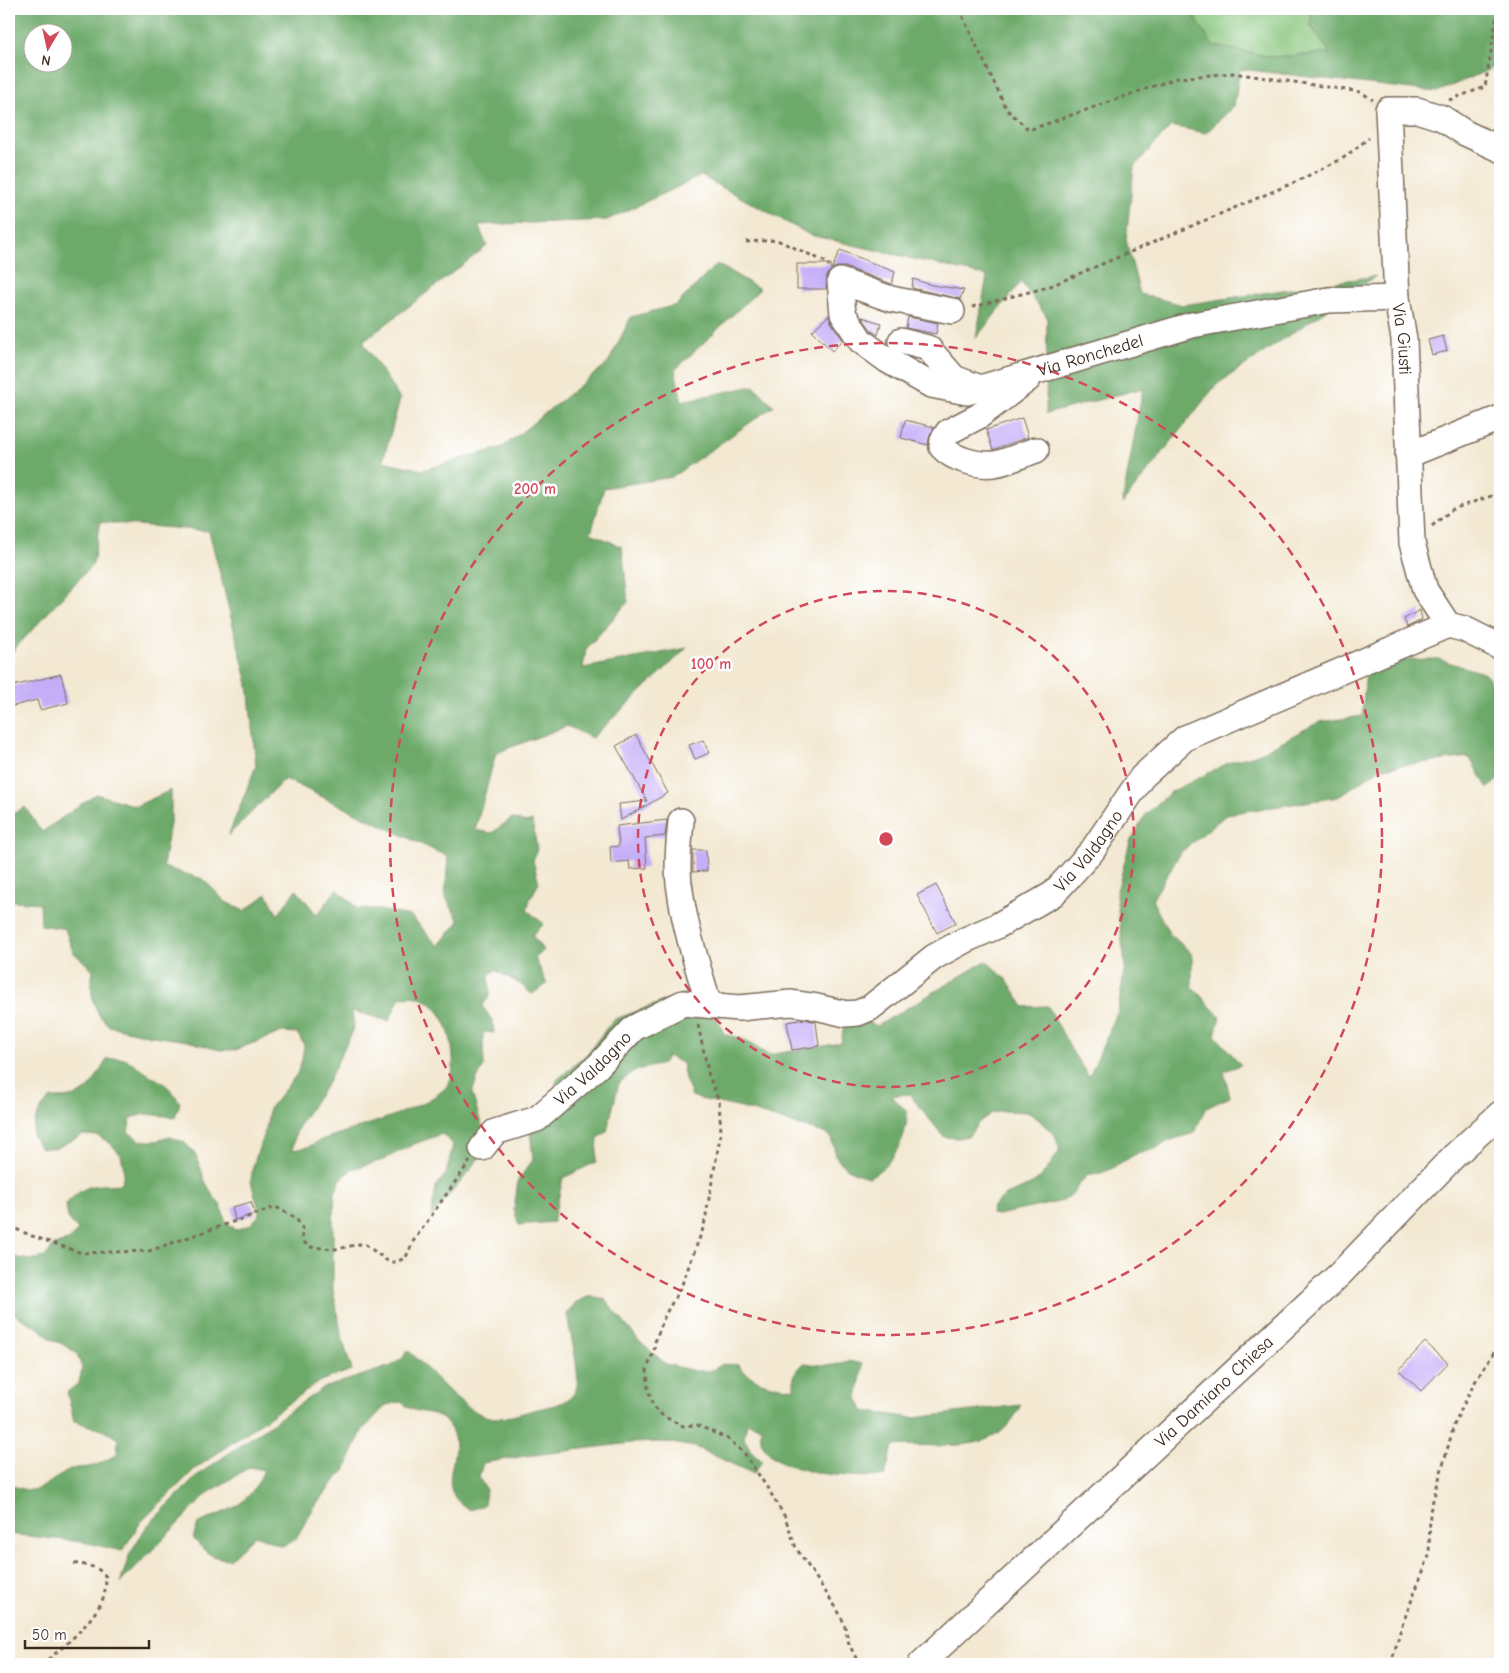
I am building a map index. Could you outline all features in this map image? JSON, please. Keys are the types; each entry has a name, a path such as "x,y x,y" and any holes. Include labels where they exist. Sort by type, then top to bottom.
{"street":[{"path":"1388,110 1417,110 1442,118 1465,133 1500,149"},
{"name":"Via Giusti","path":"1388,110 1397,298 1404,339 1412,543 1425,590 1448,624"},
{"path":"840,281 891,300 952,311"},
{"name":"Via Ronchedel","path":"840,281 843,314 861,340 887,360 932,385 967,392 1192,325 1329,300 1397,298"},
{"path":"901,341 928,348 954,378 979,388"},
{"path":"1036,450 994,464 974,462 949,454 942,447 943,440 948,432 979,416 1040,370"},
{"path":"1408,455 1500,418"},
{"path":"1448,624 1464,629 1500,647"},
{"name":"Via Valdagno","path":"482,1148 496,1132 537,1119 552,1108 598,1066 634,1028 682,1003 739,1008 791,1003 846,1014 870,1008 934,957 965,940 997,926 1053,894 1092,851 1142,776 1185,738 1448,624"},
{"path":"681,821 678,856 679,888 699,1004"},
{"name":"Via Damiano Chiesa","path":"921,1664 1340,1274 1454,1156 1500,1114"}],"path":[{"path":"952,311 1048,287 1293,183 1342,159 1367,140 1388,110 1361,92 1234,73 1177,78 1028,130 1007,110 959,9"},
{"path":"1417,110 1485,87 1498,9"},
{"path":"746,242 777,240 826,262 840,281"},
{"path":"1412,543 1453,508 1500,493"},
{"path":"699,1004 697,1018 709,1076 719,1102 721,1132 704,1226 681,1287 665,1315 655,1342 654,1351 646,1369 648,1388 653,1406 663,1416 683,1426 697,1425 728,1438 746,1454 785,1517 796,1548 838,1609 844,1623 849,1644 859,1664"},
{"path":"9,1226 82,1253 149,1252 276,1206 296,1218 302,1228 304,1242 309,1247 338,1249 360,1244 366,1245 389,1262 397,1262 406,1257 414,1240 465,1166 482,1148"},
{"path":"1391,1664 1402,1625 1429,1556 1430,1511 1455,1422 1475,1382 1500,1344"},
{"path":"42,1664 76,1634 95,1612 103,1599 106,1577 102,1571 70,1562"}],"green space":[{"path":"9,9 1190,9 1212,45 1272,57 1330,53 1311,26 1311,9 1500,9 1500,65 1437,92 1240,69 1234,106 1206,133 1171,126 1134,167 1126,240 1140,294 1183,305 1376,276 1216,385 1122,504 1143,388 1046,414 1047,317 1021,282 976,338 987,276 810,235 701,176 607,220 478,225 487,246 363,342 400,399 383,461 422,470 503,447 608,363 631,317 676,305 717,264 760,289 675,370 682,401 754,386 774,406 672,477 604,488 591,533 622,547 628,602 586,649 583,668 687,648 592,738 567,726 496,753 475,830 492,833 512,818 526,823 532,821 537,849 533,861 539,883 530,899 527,910 544,924 532,935 543,950 535,958 547,984 532,994 520,984 495,970 489,975 490,996 482,1006 493,1021 494,1033 483,1032 484,1066 472,1093 482,1127 492,1147 478,1159 431,1217 436,1186 446,1174 453,1145 442,1134 414,1144 383,1160 352,1169 341,1179 335,1193 333,1289 342,1338 352,1370 320,1381 195,1469 141,1522 122,1551 83,1542 9,1534 9,1484 29,1490 36,1489 43,1487 73,1469 99,1464 117,1454 118,1439 105,1431 74,1421 67,1392 79,1383 82,1368 77,1354 9,1311 9,1256 30,1260 45,1257 54,1245 68,1241 78,1230 68,1219 66,1204 73,1197 91,1186 122,1184 124,1169 121,1155 110,1143 98,1136 83,1135 56,1148 41,1148 32,1136 34,1124 40,1110 51,1098 73,1096 87,1089 107,1059 120,1058 130,1062 159,1080 173,1092 180,1103 175,1117 145,1114 131,1118 128,1132 141,1141 156,1141 170,1137 184,1142 195,1153 205,1181 221,1206 225,1220 236,1230 250,1225 260,1214 251,1181 253,1166 267,1124 269,1109 297,1074 302,1060 304,1045 297,1033 282,1032 235,1050 220,1050 187,1041 152,1036 109,1026 99,1015 93,1001 91,986 93,970 73,952 65,929 41,925 40,903 9,899 9,816 25,807 42,832 96,794 136,806 171,790 171,817 163,867 203,879 226,902 244,911 267,894 278,915 296,889 317,915 337,889 358,909 375,909 411,916 438,946 459,921 445,896 448,857 285,779 228,836 256,766 248,684 209,531 100,522 93,564 9,655","holes":["400,997 424,999 432,1005 442,1017 447,1027 453,1055 453,1071 449,1083 441,1092 410,1109 321,1140 308,1147 293,1150 295,1135 301,1122 327,1084 354,1026 352,1011 389,1021"]},
{"path":"1190,9 1311,9 1311,26 1330,53 1272,57 1212,46"},
{"path":"1438,659 1486,674 1500,700 1500,778 1488,788 1469,757 1381,768 1338,797 1227,814 1181,852 1152,900 1169,933 1192,954 1192,986 1220,1017 1215,1035 1241,1065 1224,1071 1230,1097 1206,1108 1194,1133 1171,1140 1155,1149 1134,1155 1111,1169 1098,1174 1089,1174 1071,1195 1063,1201 998,1215 991,1214 993,1206 1004,1196 1030,1185 1042,1176 1059,1152 1055,1136 1038,1119 1027,1112 1006,1111 992,1113 979,1122 969,1136 958,1138 944,1137 909,1094 892,1096 907,1112 905,1131 897,1150 885,1166 869,1177 854,1172 841,1164 827,1134 742,1108 692,1096 685,1079 682,1063 667,1056 663,1064 636,1070 619,1083 607,1131 598,1139 596,1162 563,1178 553,1222 519,1225 514,1210 518,1180 533,1160 530,1129 550,1109 557,1080 586,1055 613,1020 689,992 709,999 724,1034 743,1039 768,1055 841,1043 846,1014 877,1026 986,961 1008,981 1024,1007 1048,1006 1073,1053 1089,1077 1118,1011 1125,964 1116,895 1130,842 1146,814 1171,792 1230,762 1258,754 1319,722 1362,716 1367,660"},
{"path":"590,1296 605,1299 639,1341 666,1364 695,1371 710,1371 723,1364 738,1365 763,1383 794,1389 794,1374 804,1363 834,1365 848,1361 863,1364 857,1398 864,1411 913,1418 1021,1405 1003,1430 979,1442 950,1446 893,1446 885,1476 817,1473 782,1462 770,1454 762,1443 761,1427 747,1423 744,1438 751,1451 762,1461 754,1474 695,1447 666,1442 631,1443 518,1457 483,1463 479,1477 486,1490 484,1505 470,1510 458,1501 452,1491 450,1481 455,1441 451,1430 441,1417 412,1409 401,1402 386,1405 363,1430 345,1471 313,1509 295,1540 282,1546 255,1535 230,1559 209,1554 193,1538 198,1524 230,1510 251,1493 264,1470 250,1467 208,1493 120,1583 130,1553 147,1526 199,1474 323,1388 391,1366 402,1359 408,1350 449,1392 486,1416 507,1417 553,1405 568,1399 575,1392 577,1377 567,1314 576,1302"}],"building":[{"path":"840,250 895,272 892,284 845,267 832,269"},
{"path":"797,264 831,264 831,270 827,276 826,289 797,289"},
{"path":"913,279 932,285 964,290 960,299 912,288"},
{"path":"829,315 831,322 843,340 832,351 812,331"},
{"path":"862,317 881,323 878,335 872,331"},
{"path":"908,317 938,323 936,334 906,328"},
{"path":"1443,336 1447,351 1432,355 1428,340"},
{"path":"1022,418 1028,437 993,450 986,430"},
{"path":"905,420 934,427 928,445 901,438"},
{"path":"1420,610 1422,620 1407,627 1404,619"},
{"path":"61,674 68,703 40,710 37,700 9,707 9,687"},
{"path":"636,735 668,793 621,820 619,804 647,801 616,746"},
{"path":"703,740 709,753 695,759 689,745"},
{"path":"667,820 665,836 645,838 647,868 630,869 629,861 611,863 610,847 619,846 617,826"},
{"path":"693,850 706,850 707,871 693,872"},
{"path":"936,885 956,923 937,933 917,895"},
{"path":"805,1019 816,1022 819,1046 792,1050 787,1022"},
{"path":"251,1202 255,1214 235,1220 232,1207"},
{"path":"1425,1342 1448,1363 1421,1391 1399,1370"}]}
